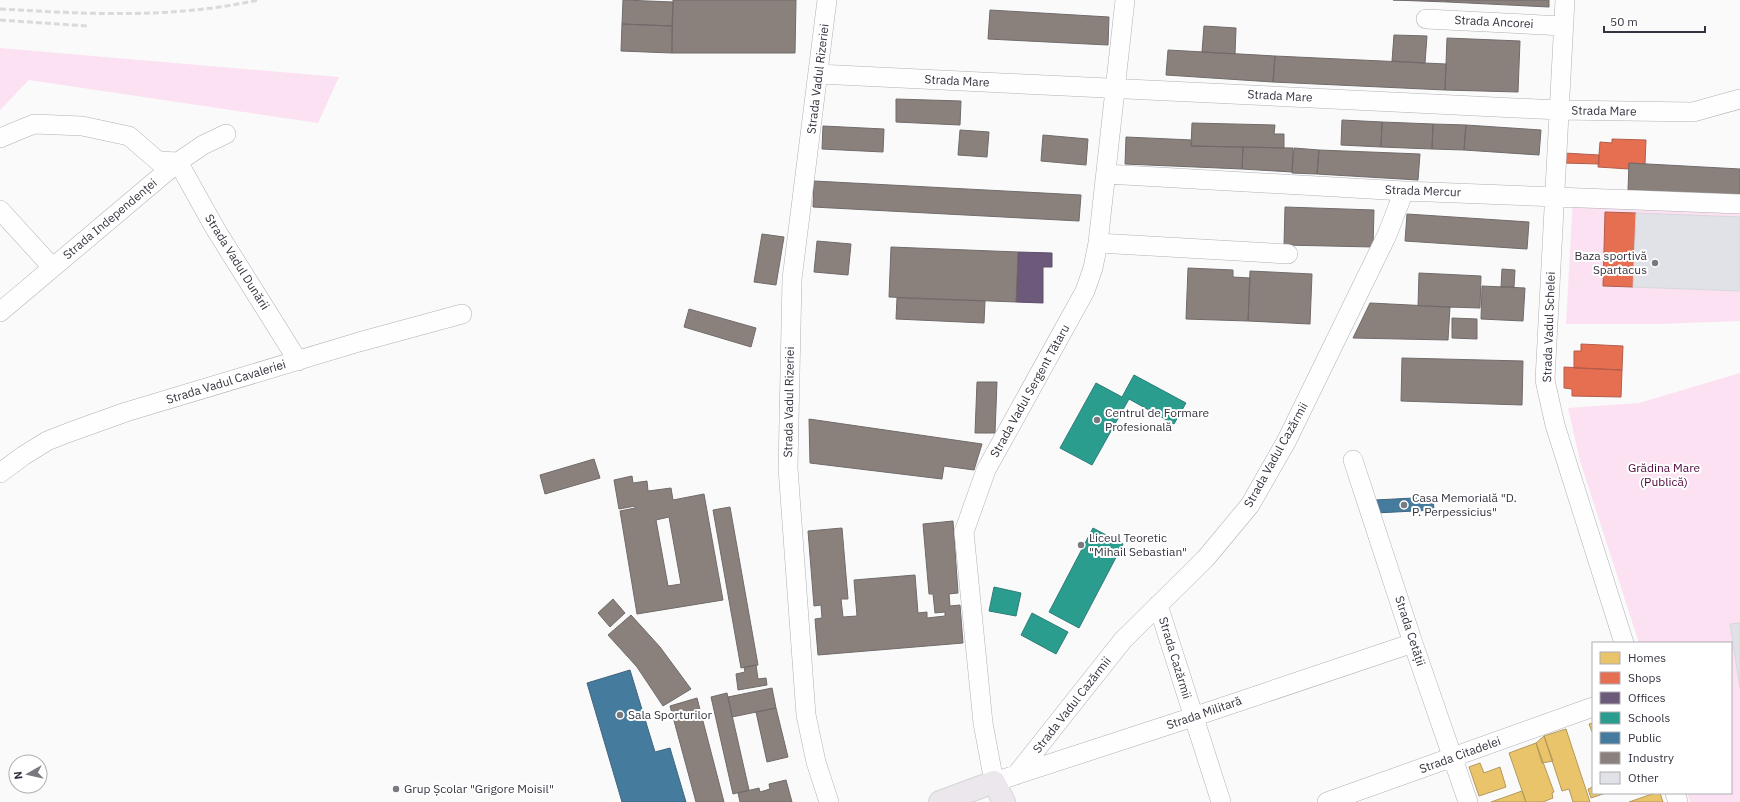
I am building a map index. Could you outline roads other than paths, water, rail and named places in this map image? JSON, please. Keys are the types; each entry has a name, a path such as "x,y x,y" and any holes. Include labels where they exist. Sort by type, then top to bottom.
{"main road":[{"path":"951,800 994,782 1004,802"}],"street":[{"name":"Strada Vadul Rizeriei","path":"828,0 792,279 788,468 806,715 816,762 828,802"},
{"path":"1120,0 1125,0"},
{"name":"Strada Vadul Sergent Tătaru","path":"994,782 983,723 964,532 986,470 1085,291 1093,268 1098,243 1125,0"},
{"name":"Strada Vadul Schelei","path":"1564,0 1545,380 1555,425 1624,642"},
{"name":"Strada Ancorei","path":"1426,19 1563,26"},
{"name":"Strada Mare","path":"818,74 1559,110 1693,112 1740,99"},
{"path":"0,138 34,124 82,126 129,136 158,161 178,162"},
{"name":"Strada Independenței","path":"0,312 178,162 203,145 226,134"},
{"name":"Strada Vadul Dunării","path":"178,162 216,230 298,361"},
{"name":"Strada Mercur","path":"1106,174 1404,191 1740,204"},
{"name":"Strada Vadul Cazărmii","path":"1016,775 1123,640 1206,558 1250,505 1293,428 1387,235 1404,191"},
{"path":"0,210 52,267"},
{"path":"1098,243 1288,254"},
{"name":"Strada Vadul Cavaleriei","path":"0,473 47,441 126,412 359,342 462,314"},
{"name":"Strada Cetății","path":"1353,460 1468,802"},
{"name":"Strada Cazărmii","path":"1158,605 1221,802"},
{"name":"Strada Militară","path":"994,782 1193,717 1413,642"},
{"name":"Strada Citadelei","path":"1327,802 1592,707"}],"railway":[{"path":"0,9 129,14 162,13 226,6 258,0"},
{"path":"0,20 87,26"}],"place":[{"name":"Baza sportivă Spartacus","path":"1655,263"},
{"name":"Centrul de Formare Profesională","path":"1097,420"},
{"name":"Casa Memorială \"D. P. Perpessicius\"","path":"1404,505"},
{"name":"Liceul Teoretic \"Mihail Sebastian\"","path":"1081,545"},
{"name":"Sala Sporturilor","path":"620,715"},
{"name":"Grup Școlar \"Grigore Moisil\"","path":"396,789"}],"park label":[{"name":"Grădina Mare (Publică)","path":"1664,475"}]}
